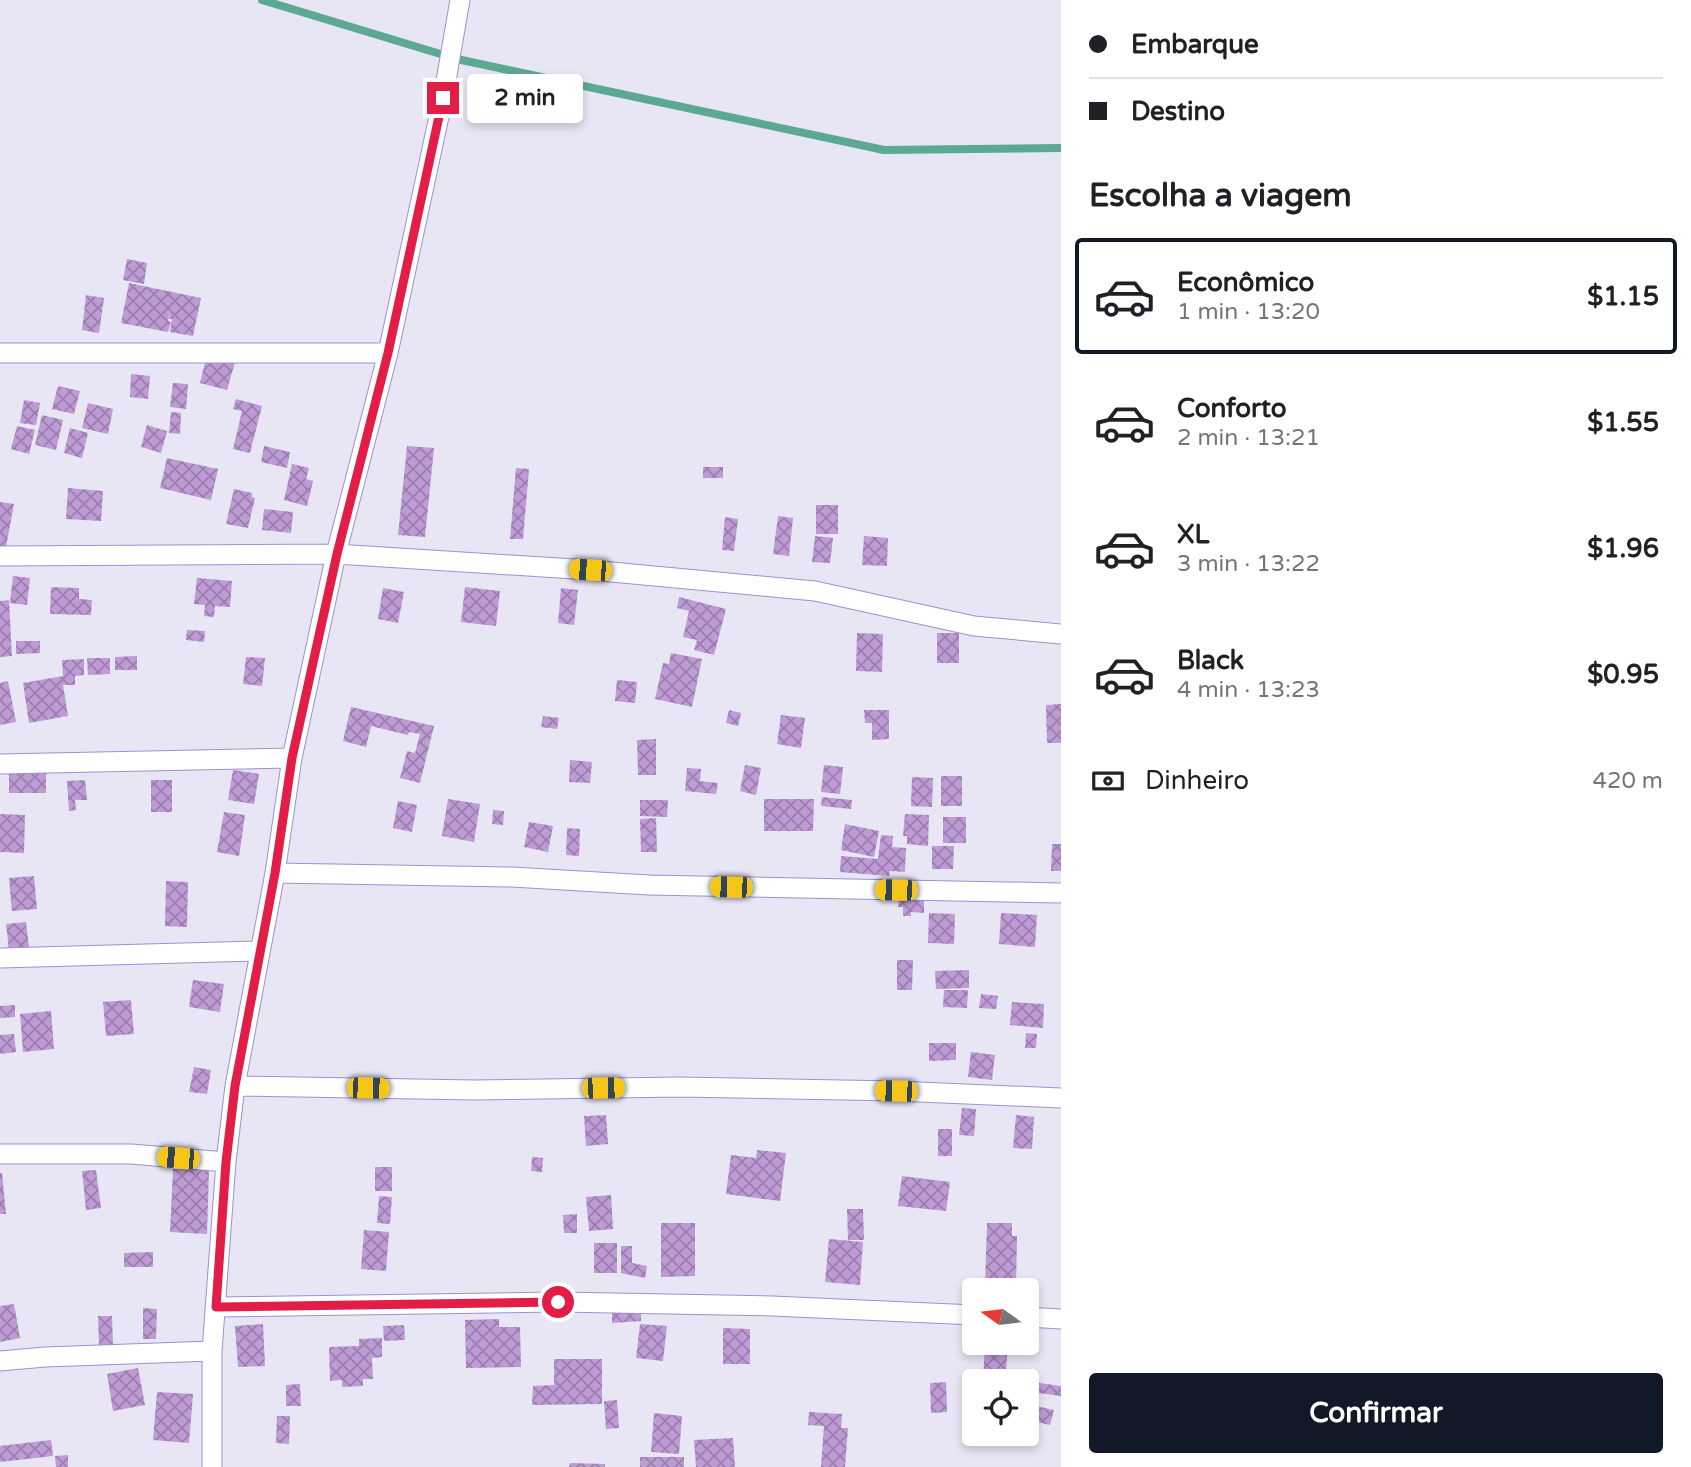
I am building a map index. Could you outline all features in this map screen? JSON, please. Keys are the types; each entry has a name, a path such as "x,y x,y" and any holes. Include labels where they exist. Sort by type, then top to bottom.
{"street":[{"path":"212,1467 212,1351 226,1162 235,1086 275,873 292,758 337,554 388,353 443,98 460,0"},
{"path":"0,353 388,353"},
{"path":"0,556 337,554 590,570 815,591 974,626 1061,634"},
{"path":"0,764 292,758"},
{"path":"275,873 512,877 649,886 1061,893"},
{"path":"0,958 260,951"},
{"path":"235,1086 475,1090 680,1087 896,1091 1061,1098"},
{"path":"0,1154 131,1154 226,1162"},
{"path":"216,1307 558,1302 772,1306 962,1314"},
{"path":"1040,1318 1061,1319"},
{"path":"0,1361 212,1351"}],"building":[{"path":"127,259 147,263 144,284 123,280"},
{"path":"129,283 201,298 193,336 170,332 172,319 169,319 171,306 168,321 171,322 168,332 121,323"},
{"path":"86,295 104,298 99,333 82,330"},
{"path":"207,355 235,362 227,390 200,383"},
{"path":"131,374 150,376 148,399 130,397"},
{"path":"173,383 188,384 186,409 170,407"},
{"path":"58,386 80,391 74,414 52,409"},
{"path":"236,399 262,406 250,453 233,449 242,411 233,409"},
{"path":"24,400 40,403 36,425 20,423"},
{"path":"88,403 113,409 108,434 82,428"},
{"path":"171,412 181,413 180,434 169,433"},
{"path":"42,415 63,420 56,450 35,445"},
{"path":"147,425 167,431 161,453 141,447"},
{"path":"17,426 35,430 29,454 11,449"},
{"path":"70,428 88,433 82,458 64,453"},
{"path":"264,446 290,452 287,468 261,462"},
{"path":"407,446 434,448 425,537 398,535"},
{"path":"167,458 218,469 211,500 160,488"},
{"path":"292,464 309,468 306,479 313,481 307,506 284,500"},
{"path":"703,467 723,467 723,478 703,478"},
{"path":"516,468 529,469 523,539 510,539"},
{"path":"68,488 103,491 101,521 66,519"},
{"path":"234,489 252,493 255,498 248,528 226,524"},
{"path":"0,502 14,504 6,547 0,546"},
{"path":"816,505 838,505 838,534 816,534"},
{"path":"264,509 293,512 291,533 262,530"},
{"path":"778,516 793,518 789,556 773,554"},
{"path":"725,517 738,519 734,551 722,550"},
{"path":"815,536 833,538 830,563 812,562"},
{"path":"864,536 888,538 887,566 862,565"},
{"path":"13,576 30,578 27,605 10,603"},
{"path":"197,578 232,581 230,607 215,606 214,617 204,616 205,605 194,604"},
{"path":"51,587 79,588 79,599 92,600 91,615 50,614"},
{"path":"465,587 500,591 496,626 461,622"},
{"path":"383,588 404,592 398,623 378,619"},
{"path":"561,588 578,590 574,625 558,623"},
{"path":"679,597 726,609 714,655 694,650 697,640 683,637 689,611 677,608"},
{"path":"9,600 12,656 0,657 0,601"},
{"path":"187,630 205,631 204,642 186,640"},
{"path":"857,633 883,634 882,672 856,671"},
{"path":"937,633 959,633 959,663 937,663"},
{"path":"16,641 40,641 40,653 16,654"},
{"path":"671,653 702,659 692,707 655,699 663,663 669,664"},
{"path":"137,656 137,670 115,670 115,657"},
{"path":"246,657 265,658 262,686 243,684"},
{"path":"87,658 110,658 110,674 88,675"},
{"path":"84,659 84,675 75,676 75,685 63,685 68,716 29,723 23,683 63,676 62,660"},
{"path":"617,680 637,682 635,703 615,701"},
{"path":"8,681 16,722 0,725 0,683"},
{"path":"1061,704 1061,743 1047,743 1046,705"},
{"path":"351,707 434,726 420,783 400,778 407,751 415,753 420,734 409,732 408,735 371,726 366,747 343,741"},
{"path":"729,710 741,713 738,726 726,723"},
{"path":"864,710 889,710 889,739 872,740 872,723 865,723"},
{"path":"781,715 805,718 801,748 777,744"},
{"path":"543,716 559,718 557,729 541,727"},
{"path":"656,739 656,775 638,775 637,740"},
{"path":"570,760 592,762 590,783 569,782"},
{"path":"745,765 761,768 756,795 740,791"},
{"path":"824,765 843,767 840,794 821,792"},
{"path":"687,768 701,769 700,781 718,783 716,794 685,791"},
{"path":"233,770 259,774 254,804 228,800"},
{"path":"9,773 46,773 46,793 9,793"},
{"path":"941,776 962,776 962,806 941,806"},
{"path":"912,777 933,778 932,807 911,806"},
{"path":"85,780 87,800 75,800 76,810 69,811 67,781"},
{"path":"151,780 172,780 172,812 151,812"},
{"path":"822,797 852,800 851,809 821,806"},
{"path":"448,799 480,804 474,842 442,836"},
{"path":"764,799 814,799 813,831 764,831"},
{"path":"640,800 668,800 667,817 640,816"},
{"path":"398,801 417,805 412,832 393,828"},
{"path":"493,810 504,811 503,825 492,824"},
{"path":"224,812 245,815 239,856 217,852"},
{"path":"0,814 25,815 24,853 0,852"},
{"path":"905,814 929,815 928,846 907,844 907,836 903,836"},
{"path":"943,817 966,817 966,843 943,843"},
{"path":"656,818 657,852 641,852 640,819"},
{"path":"529,822 553,826 548,852 524,847"},
{"path":"845,824 879,831 874,857 841,850"},
{"path":"567,828 580,829 579,856 566,855"},
{"path":"881,835 893,836 892,847 906,848 905,872 890,871 889,876 840,872 841,856 878,859"},
{"path":"1052,844 1061,844 1061,871 1051,871"},
{"path":"932,846 954,846 953,869 932,869"},
{"path":"34,876 37,909 12,911 9,878"},
{"path":"166,881 188,882 187,927 165,926"},
{"path":"899,899 924,900 924,913 911,912 911,916 903,916 903,907 898,907"},
{"path":"929,913 955,914 954,944 928,943"},
{"path":"1001,913 1037,915 1035,947 999,944"},
{"path":"26,922 29,947 9,950 6,924"},
{"path":"897,960 913,960 912,990 897,990"},
{"path":"969,970 969,988 936,989 935,971"},
{"path":"193,980 224,984 220,1012 189,1007"},
{"path":"944,990 968,990 967,1008 943,1007"},
{"path":"981,994 998,996 996,1009 979,1008"},
{"path":"131,1000 134,1034 106,1036 103,1002"},
{"path":"1012,1002 1044,1004 1043,1028 1010,1025"},
{"path":"15,1005 15,1017 0,1018 0,1006"},
{"path":"51,1011 54,1049 23,1052 20,1014"},
{"path":"1026,1033 1037,1034 1036,1048 1025,1048"},
{"path":"14,1034 16,1052 0,1054 0,1035"},
{"path":"929,1043 956,1043 956,1060 929,1061"},
{"path":"971,1052 995,1055 992,1080 968,1077"},
{"path":"194,1067 211,1070 207,1094 189,1092"},
{"path":"962,1108 976,1109 974,1136 959,1135"},
{"path":"606,1115 608,1144 586,1146 584,1116"},
{"path":"1016,1115 1034,1117 1032,1149 1013,1148"},
{"path":"938,1129 952,1129 952,1156 938,1156"},
{"path":"757,1150 786,1153 780,1201 726,1194 731,1155 756,1158"},
{"path":"532,1157 543,1158 542,1172 531,1171"},
{"path":"375,1167 392,1167 392,1191 375,1191"},
{"path":"173,1169 209,1170 207,1234 170,1232"},
{"path":"96,1170 101,1208 86,1210 82,1171"},
{"path":"2,1173 6,1214 0,1214"},
{"path":"902,1176 950,1182 946,1211 898,1206"},
{"path":"611,1195 613,1229 589,1231 586,1197"},
{"path":"379,1196 392,1197 390,1224 377,1223"},
{"path":"847,1209 863,1209 864,1240 848,1240"},
{"path":"577,1214 577,1233 564,1233 563,1215"},
{"path":"661,1223 695,1223 695,1276 661,1277"},
{"path":"987,1223 1012,1223 1012,1236 1017,1236 1016,1278 985,1278"},
{"path":"364,1230 389,1232 386,1271 361,1269"},
{"path":"829,1239 863,1242 860,1285 825,1282"},
{"path":"594,1243 617,1243 617,1273 594,1273"},
{"path":"621,1246 632,1246 632,1263 647,1266 645,1278 621,1273"},
{"path":"153,1252 153,1267 124,1267 124,1253"},
{"path":"14,1304 20,1338 0,1342 0,1306"},
{"path":"143,1308 157,1309 156,1339 143,1339"},
{"path":"641,1309 641,1321 612,1323 612,1310"},
{"path":"98,1316 112,1316 113,1346 99,1347"},
{"path":"499,1319 499,1327 520,1327 521,1367 466,1368 465,1320"},
{"path":"263,1324 265,1366 238,1367 235,1326"},
{"path":"640,1324 667,1326 663,1361 636,1358"},
{"path":"404,1325 405,1340 384,1341 383,1326"},
{"path":"723,1328 750,1329 750,1364 723,1364"},
{"path":"382,1338 382,1357 372,1358 373,1379 363,1379 363,1386 342,1387 342,1380 330,1381 329,1347 359,1346 359,1339"},
{"path":"984,1355 1007,1355 1006,1369 984,1369"},
{"path":"554,1359 602,1359 602,1404 532,1405 533,1386 554,1385"},
{"path":"138,1368 145,1405 113,1411 107,1374"},
{"path":"946,1382 947,1412 931,1413 930,1383"},
{"path":"1039,1383 1061,1386 1061,1396 1039,1393"},
{"path":"300,1384 301,1406 286,1406 286,1385"},
{"path":"157,1392 193,1394 189,1443 153,1440"},
{"path":"617,1400 619,1428 606,1429 604,1401"},
{"path":"1039,1407 1054,1410 1050,1425 1039,1422"},
{"path":"809,1412 842,1414 841,1428 848,1428 845,1467 821,1467 824,1426 808,1425"},
{"path":"654,1413 682,1416 679,1454 651,1452"},
{"path":"277,1416 290,1416 289,1444 276,1443"},
{"path":"733,1438 735,1467 696,1467 694,1440"},
{"path":"51,1440 53,1456 0,1462 0,1446"},
{"path":"68,1455 68,1467 56,1467 55,1456"},
{"path":"640,1457 684,1457 684,1467 640,1467"},
{"path":"570,1463 605,1464 605,1467 569,1467"}],"waterway":[{"path":"262,0 457,59 884,150 1061,148"}],"route":[{"path":"443,98 388,353 337,554 292,758 275,873 235,1086 226,1162 216,1307 558,1302"}]}
